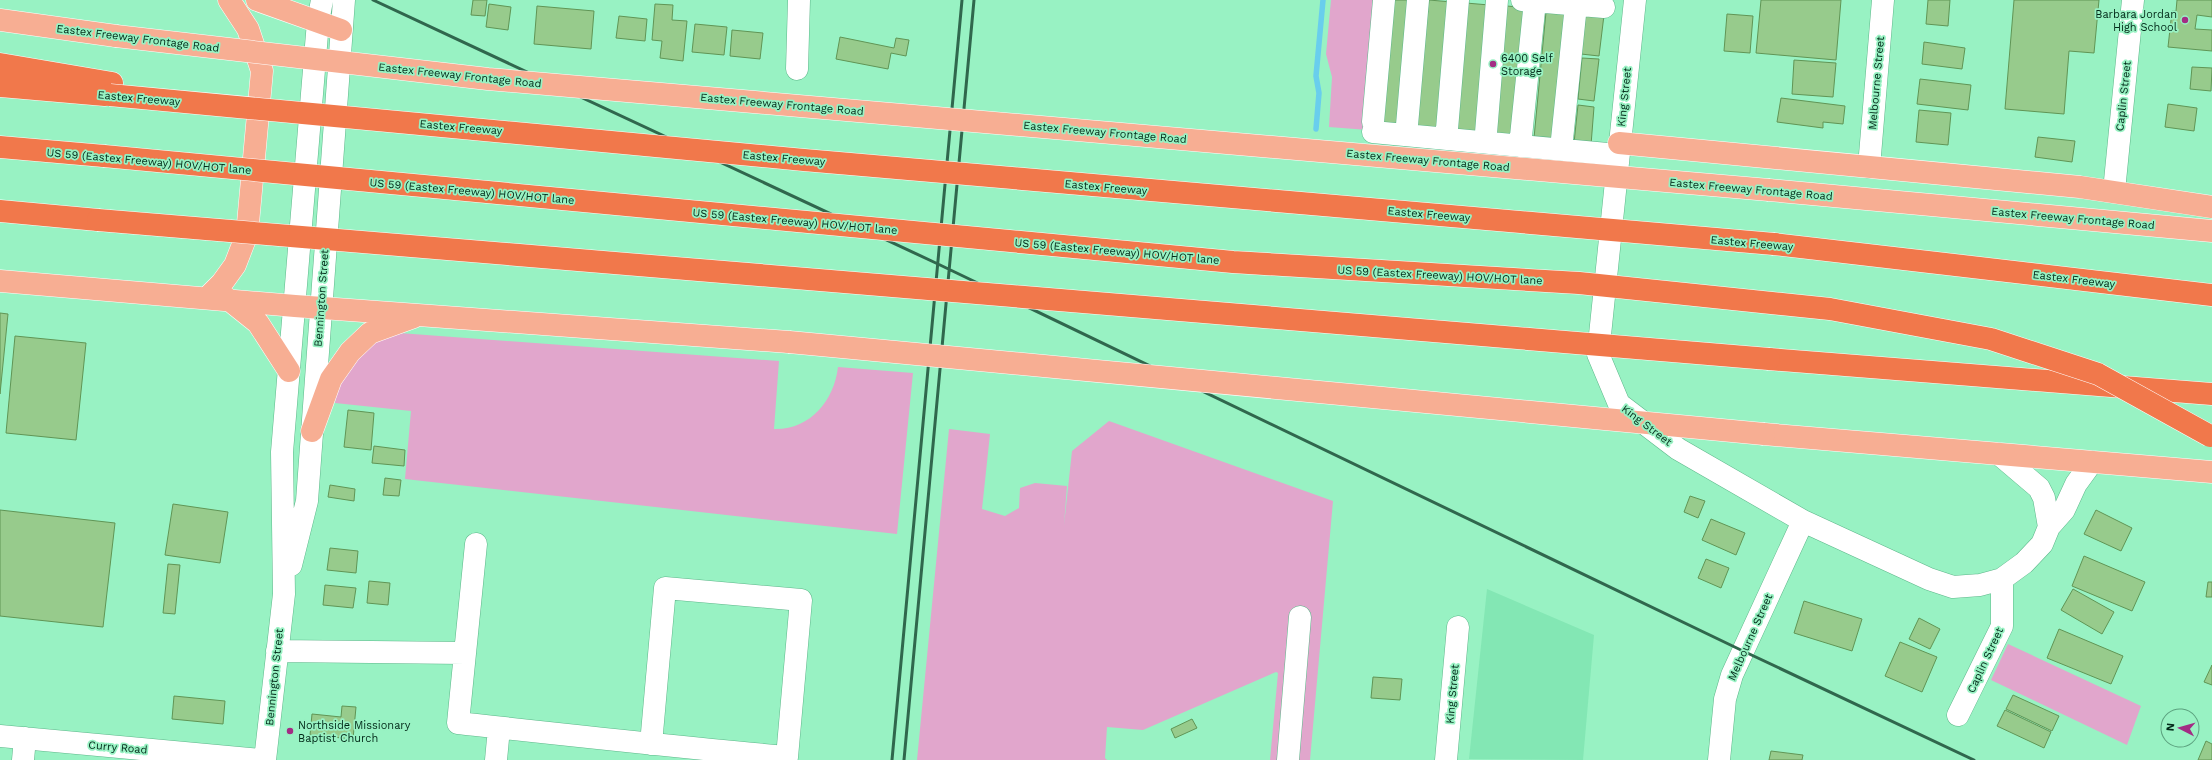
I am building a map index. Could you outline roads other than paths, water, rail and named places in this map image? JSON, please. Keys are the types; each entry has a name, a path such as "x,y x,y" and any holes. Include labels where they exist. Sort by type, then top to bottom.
{"highway":[{"path":"0,64 111,89"},
{"name":"Eastex Freeway","path":"0,86 111,89 270,109 796,160 1774,244 2212,295"},
{"name":"US 59 (Eastex Freeway) HOV/HOT lane","path":"0,147 1233,262 1579,283 1830,309 1991,339 2098,374 2212,437"},
{"path":"0,211 1769,359 2212,394"},
{"path":"0,215 70,218"}],"main road":[{"path":"218,298 222,283 235,265 247,234 262,71 248,29 229,0"},
{"path":"257,0 341,30"},
{"name":"Eastex Freeway Frontage Road","path":"0,20 116,36 488,79 1769,190 2212,231"},
{"path":"1619,149 1869,167 2114,191 2212,207"},
{"path":"0,281 218,298 295,306 789,342 1764,434 2212,472"},
{"path":"218,298 258,323 289,371"},
{"path":"312,431 331,379 350,352 370,333 421,314"}],"street":[{"name":"Bennington Street","path":"284,594 282,452 318,22 322,0"},
{"name":"Bennington Street","path":"265,760 284,594 308,501 320,307 344,0"},
{"path":"797,69 799,0"},
{"path":"1384,0 1373,127 1520,146 1561,149 1619,149"},
{"path":"1408,125 1418,0"},
{"path":"1447,129 1458,0"},
{"path":"1486,133 1497,0"},
{"name":"King Street","path":"1634,0 1598,354 1619,404 1678,449 1803,521 1930,579 1953,587 1980,585 2002,579"},
{"name":"Melbourne Street","path":"1869,167 1883,0"},
{"name":"Caplin Street","path":"2114,191 2133,0"},
{"path":"1520,146 1528,1 1604,8"},
{"path":"1561,149 1576,5"},
{"path":"2000,454 2039,488 2044,498 2050,527"},
{"path":"2002,579 2024,563 2042,544 2050,527 2064,510 2076,484 2092,462"},
{"name":"Melbourne Street","path":"1719,760 1725,699 1732,674 1803,521"},
{"path":"476,544 458,723 650,744 731,756 787,757 801,600 665,588 650,744"},
{"name":"Caplin Street","path":"1958,716 2002,626 2002,579"},
{"path":"1288,760 1300,617"},
{"name":"King Street","path":"1446,760 1458,627"},
{"path":"277,651 465,653"},
{"path":"496,760 499,728"},
{"name":"Curry Road","path":"0,736 260,760"},
{"path":"23,760 25,738"}],"waterway":[{"path":"1316,129 1319,93 1316,76 1323,0"}],"railway":[{"path":"373,0 938,264 1743,651 1974,760"},
{"path":"892,760 962,0"},
{"path":"904,760 974,0"}],"place":[{"name":"Barbara Jordan High School","path":"2185,20"},
{"name":"6400 Self Storage","path":"1493,64"},
{"name":"Northside Missionary Baptist Church","path":"290,731"}]}
